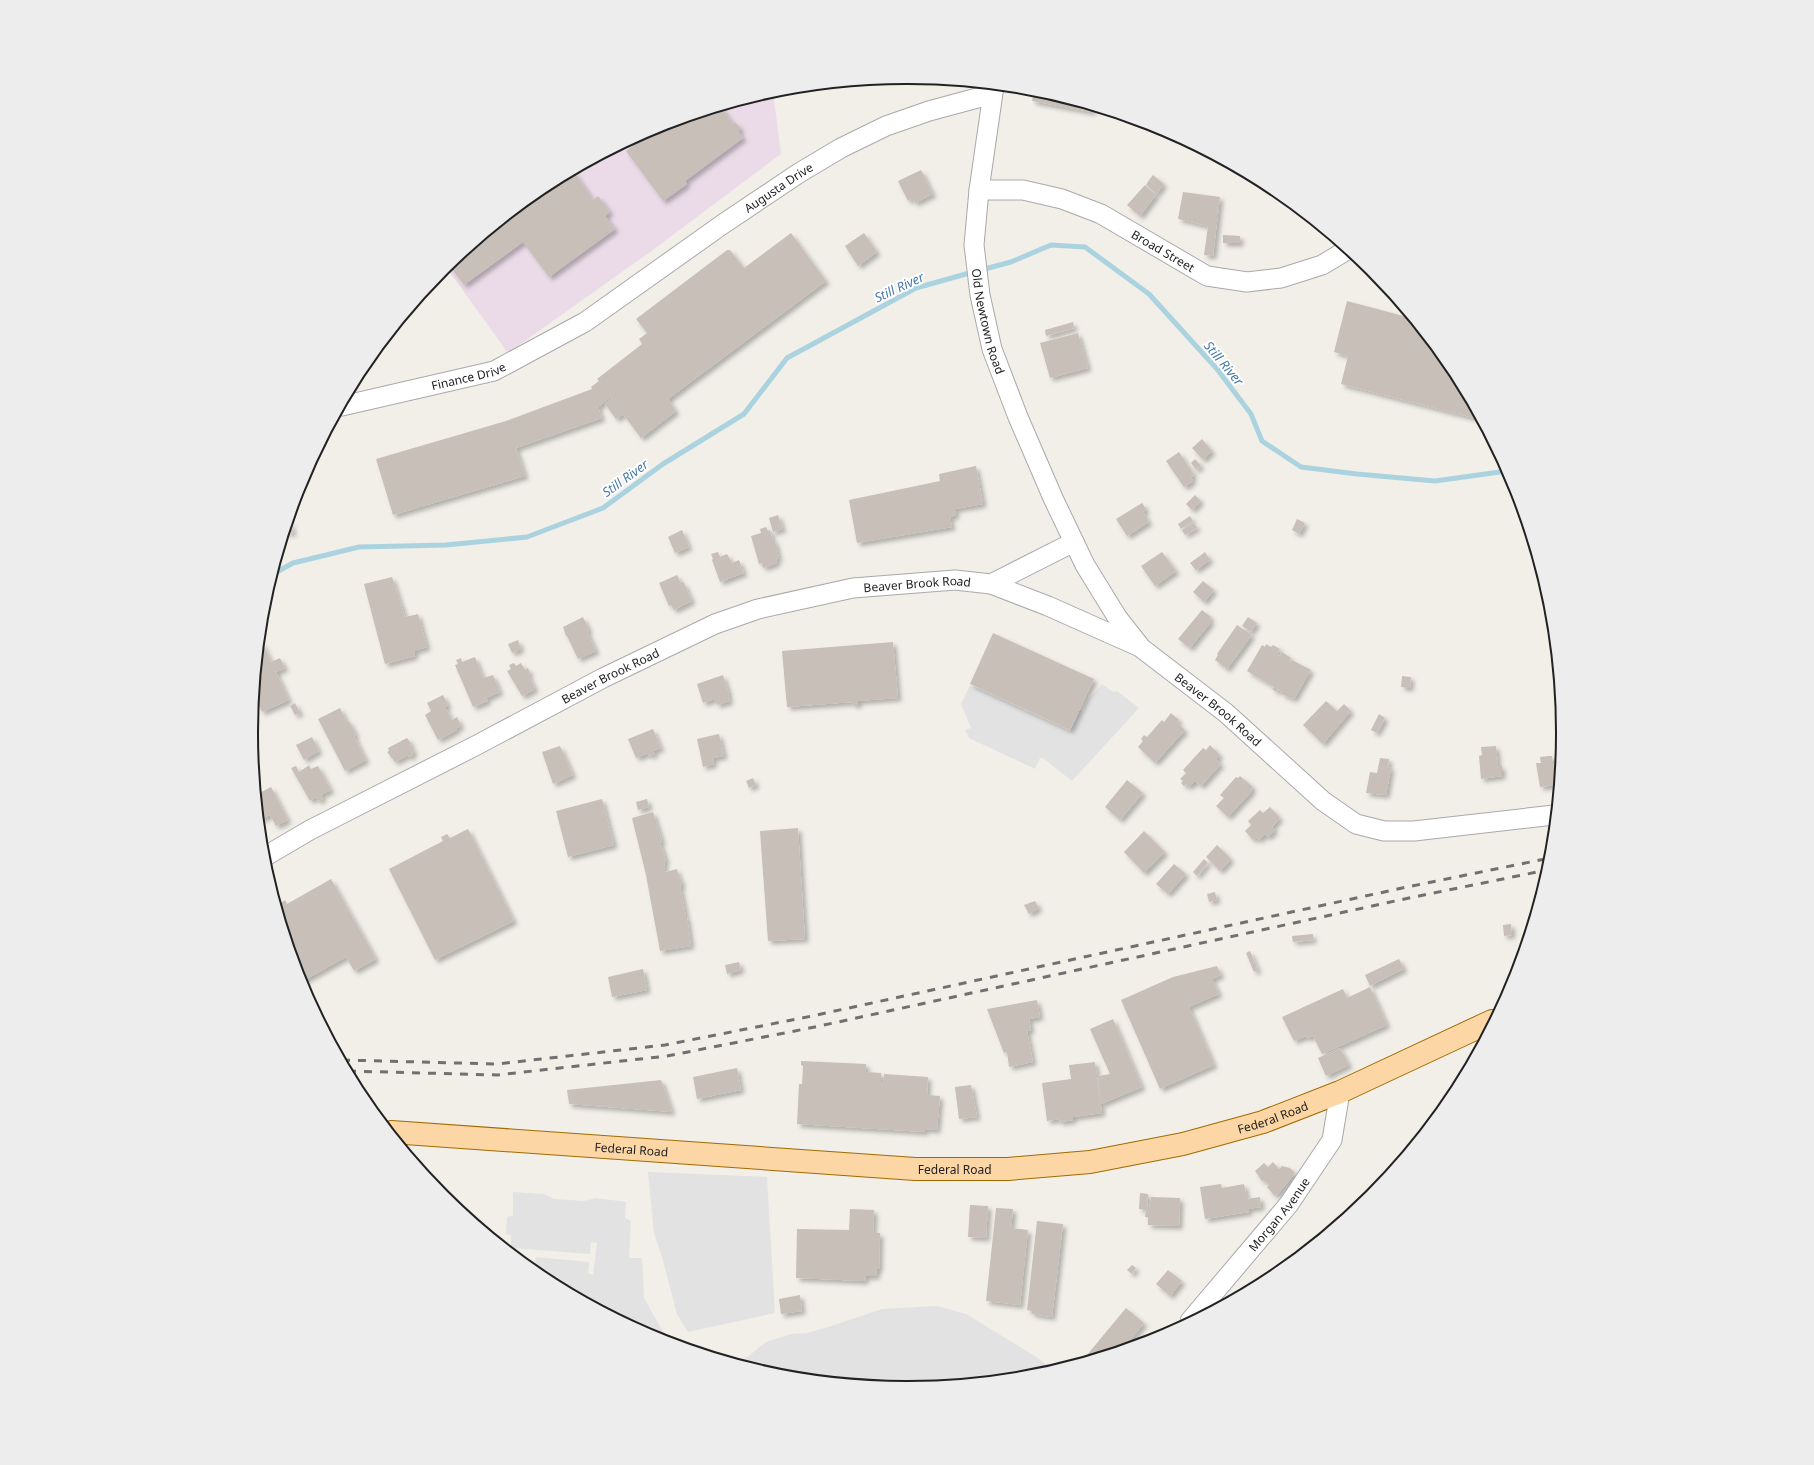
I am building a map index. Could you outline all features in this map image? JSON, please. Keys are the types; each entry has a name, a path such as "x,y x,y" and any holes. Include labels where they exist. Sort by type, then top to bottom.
{"main road":[{"name":"Federal Road","path":"397,1132 915,1169 1008,1169 1090,1162 1183,1144 1263,1122 1340,1092 1487,1024"}],"street":[{"name":"Old Newtown Road","path":"993,90 979,190 974,245 980,295 992,349 1016,411 1053,498 1085,565 1117,617 1140,647"},
{"name":"Augusta Drive","path":"585,322 730,219 799,173 841,148 886,126 929,110 993,90"},
{"name":"Broad Street","path":"979,190 1023,190 1062,199 1101,214 1207,276 1247,282 1281,278 1322,265 1343,252"},
{"name":"Finance Drive","path":"347,405 494,371 585,322"},
{"path":"990,584 1074,542"},
{"name":"Beaver Brook Road","path":"270,853 310,830 477,745 603,678 715,624 758,609 853,588 955,580 990,584 1048,606 1140,647 1226,713 1323,801 1356,824 1384,831 1414,831 1550,815"},
{"name":"Morgan Avenue","path":"1198,1312 1289,1204 1332,1140 1340,1092"}],"shaded area":[{"path":"774,98 781,154 657,247 508,353 450,272 479,245 512,218 547,193 620,151 659,133 699,118"},
{"path":"1102,684 1113,692 1117,691 1139,708 1072,781 1043,758 1040,758 1035,769 969,738 965,730 971,728 961,704 970,685 1070,731 1080,710 1083,711 1087,701"},
{"path":"648,1172 767,1177 775,1313 688,1332 677,1314 654,1233"},
{"path":"513,1192 544,1194 554,1199 584,1201 596,1198 626,1202 625,1218 631,1221 629,1258 642,1258 644,1298 662,1330 666,1335 620,1314 583,1294 535,1263 536,1257 589,1262 588,1273 593,1275 597,1243 591,1242 590,1254 514,1248 511,1246 511,1235 506,1234 507,1217 513,1215"},
{"path":"937,1306 966,1314 1038,1358 1047,1366 1034,1369 949,1380 907,1381 865,1380 822,1375 780,1369 744,1360 766,1342 791,1334 807,1333 825,1328 882,1309"}],"building":[{"path":"1034,96 1092,111 1092,112 1032,101"},
{"path":"724,111 733,124 735,122 741,129 738,131 743,138 685,181 687,184 663,201 626,151 636,144 659,133"},
{"path":"921,170 933,194 915,203 912,198 908,201 898,181"},
{"path":"576,175 593,200 598,196 610,212 605,216 615,229 549,277 523,242 464,285 453,270 479,245 512,218 547,193"},
{"path":"1153,175 1164,184 1160,189 1149,180"},
{"path":"1149,180 1160,189 1157,194 1146,185"},
{"path":"1145,185 1156,195 1140,216 1127,205"},
{"path":"1183,192 1220,197 1213,256 1204,255 1208,226 1178,219"},
{"path":"791,233 826,281 668,399 676,411 641,438 623,414 616,419 605,404 612,399 611,397 598,407 602,418 516,448 525,476 393,515 376,459 506,421 592,389 591,387 599,381 597,379 642,344 639,339 647,333 636,319 727,250 730,250 744,268"},
{"path":"864,233 877,252 858,266 845,246"},
{"path":"1223,235 1240,236 1240,243 1223,243"},
{"path":"1347,301 1404,316 1446,372 1474,418 1341,384 1348,356 1334,352"},
{"path":"1073,322 1074,328 1046,336 1045,330"},
{"path":"1078,333 1088,368 1050,378 1040,343"},
{"path":"1202,439 1212,451 1203,460 1192,448"},
{"path":"1179,452 1194,475 1191,477 1193,481 1184,487 1166,461"},
{"path":"1195,459 1201,466 1196,470 1191,463"},
{"path":"976,466 983,504 955,509 956,515 950,517 952,527 857,543 849,500 940,481 939,474"},
{"path":"1195,495 1201,501 1192,510 1186,504"},
{"path":"1142,503 1146,509 1143,512 1149,522 1127,536 1116,519"},
{"path":"778,515 783,529 773,532 769,518"},
{"path":"1190,516 1193,521 1181,529 1178,524"},
{"path":"1297,519 1305,523 1299,534 1292,530"},
{"path":"1194,523 1197,528 1185,535 1182,530"},
{"path":"766,527 768,531 770,530 773,541 775,541 779,558 776,559 777,563 763,568 762,563 759,564 751,536 761,533 760,529"},
{"path":"682,530 689,547 675,553 668,537"},
{"path":"718,552 720,557 727,554 732,563 739,560 744,573 720,582 711,554"},
{"path":"1162,552 1176,571 1155,586 1141,566"},
{"path":"1205,552 1210,560 1196,570 1190,563"},
{"path":"677,575 681,583 684,583 692,601 674,610 671,605 669,606 659,583"},
{"path":"392,577 405,617 418,614 427,647 414,651 415,656 385,664 364,584"},
{"path":"1203,581 1214,590 1204,602 1193,592"},
{"path":"1202,610 1211,617 1209,620 1211,622 1190,648 1178,639"},
{"path":"583,617 589,630 587,631 596,651 578,659 563,627"},
{"path":"1248,617 1257,623 1251,632 1242,626"},
{"path":"1237,625 1252,635 1227,669 1215,660 1218,655 1217,654"},
{"path":"993,633 1094,679 1070,730 970,684"},
{"path":"518,640 521,649 512,653 508,644"},
{"path":"893,642 898,698 858,701 858,705 853,705 852,702 787,707 782,651"},
{"path":"1266,644 1271,647 1273,645 1280,649 1277,654 1280,656 1282,652 1291,658 1289,661 1291,662 1292,660 1311,670 1294,699 1281,694 1282,692 1278,689 1276,692 1272,689 1274,687 1247,671 1262,645 1265,647"},
{"path":"264,647 271,662 280,658 285,668 276,672 289,700 262,712 259,706"},
{"path":"475,657 483,678 493,675 500,692 486,698 488,701 473,707 455,665 458,664 456,660 461,658 462,662"},
{"path":"514,663 516,666 521,663 525,670 528,668 530,673 528,674 535,689 522,696 507,671 511,669 509,665"},
{"path":"723,675 730,701 717,705 715,699 703,703 697,684"},
{"path":"1402,676 1411,677 1410,688 1401,687"},
{"path":"443,695 448,705 445,707 452,720 457,717 461,726 456,728 457,730 438,740 425,715 431,711 427,703"},
{"path":"1326,701 1337,711 1344,704 1351,711 1323,744 1303,725"},
{"path":"295,703 300,713 295,715 290,706"},
{"path":"340,708 356,735 354,736 366,760 345,771 318,719"},
{"path":"1171,713 1179,720 1177,723 1185,730 1157,761 1154,762 1138,747 1143,741 1141,739 1144,735 1147,737 1162,720 1164,722"},
{"path":"1379,714 1385,718 1377,733 1371,730"},
{"path":"653,729 661,748 653,751 655,754 649,756 648,753 636,758 628,739"},
{"path":"719,734 724,756 713,758 714,764 703,767 697,739"},
{"path":"312,737 319,751 304,760 296,745"},
{"path":"407,738 411,743 410,744 414,752 412,753 413,755 409,757 408,755 395,762 387,752 389,751 388,748"},
{"path":"1210,745 1220,755 1216,759 1221,764 1201,786 1195,781 1189,787 1186,784 1184,786 1181,783 1183,781 1180,779 1186,773 1183,770 1203,748 1206,750"},
{"path":"560,746 573,775 553,784 542,752"},
{"path":"1496,746 1498,766 1502,766 1502,776 1481,779 1479,756 1482,755 1481,747"},
{"path":"1552,756 1554,772 1553,785 1540,787 1536,763 1541,763 1540,757"},
{"path":"1380,758 1389,759 1388,767 1391,768 1386,795 1366,793 1370,772 1377,773"},
{"path":"309,765 311,769 318,766 331,790 321,795 323,799 318,801 316,797 310,801 291,768 296,766 299,772"},
{"path":"1240,776 1253,787 1251,790 1252,791 1228,817 1216,806 1224,798 1220,795 1236,777 1238,778"},
{"path":"753,778 756,785 749,788 746,781"},
{"path":"1127,780 1143,793 1120,820 1105,807"},
{"path":"271,787 288,820 276,826 270,815 264,818 262,792"},
{"path":"602,799 614,845 568,857 556,811"},
{"path":"647,799 649,807 638,810 636,802"},
{"path":"1270,807 1280,818 1272,827 1275,830 1268,837 1265,834 1259,840 1256,837 1253,840 1245,831 1251,825 1248,821 1260,810 1263,813"},
{"path":"653,812 662,841 660,842 666,861 664,862 665,872 677,869 679,878 680,877 682,886 680,886 687,917 691,946 660,951 646,875 632,818"},
{"path":"798,828 805,939 768,941 760,831"},
{"path":"468,829 514,921 435,960 389,869 443,841 441,837 447,834 450,838"},
{"path":"1144,831 1165,852 1144,873 1124,852"},
{"path":"1217,845 1231,859 1220,871 1206,857"},
{"path":"1204,859 1208,863 1197,876 1193,872"},
{"path":"1174,864 1186,874 1168,894 1156,884"},
{"path":"331,879 376,959 354,971 346,957 307,979 293,941 282,902 285,900 287,904"},
{"path":"1215,892 1217,900 1209,902 1207,894"},
{"path":"1035,901 1039,908 1029,914 1024,905"},
{"path":"1511,924 1512,935 1504,936 1503,925"},
{"path":"1313,934 1313,940 1293,942 1292,936"},
{"path":"1250,951 1258,970 1254,972 1246,953"},
{"path":"1399,959 1404,969 1370,986 1365,975"},
{"path":"739,962 741,970 727,974 725,965"},
{"path":"1217,966 1221,975 1212,979 1219,994 1189,1007 1214,1065 1160,1089 1121,1000 1173,977"},
{"path":"643,969 647,990 612,997 608,977"},
{"path":"1370,987 1387,1025 1322,1054 1313,1036 1307,1038 1306,1036 1294,1041 1282,1017 1343,989 1347,998"},
{"path":"1037,1000 1040,1017 1029,1019 1031,1030 1027,1031 1033,1062 1009,1067 1007,1052 1004,1053 987,1009"},
{"path":"1113,1019 1142,1087 1101,1104 1098,1076 1110,1074 1090,1029"},
{"path":"1340,1048 1349,1065 1326,1076 1318,1058"},
{"path":"801,1061 866,1064 866,1072 881,1073 881,1082 884,1082 884,1074 928,1077 927,1095 940,1096 937,1130 925,1129 925,1132 797,1124 799,1084 802,1084 803,1066 801,1065"},
{"path":"1095,1062 1102,1113 1073,1117 1073,1120 1060,1122 1059,1119 1047,1121 1042,1083 1071,1079 1069,1065"},
{"path":"737,1068 741,1090 697,1099 693,1077"},
{"path":"661,1080 672,1112 569,1104 567,1090"},
{"path":"971,1085 977,1117 959,1119 955,1087"},
{"path":"1273,1162 1279,1169 1282,1166 1290,1168 1295,1173 1278,1194 1274,1195 1267,1187 1269,1185 1264,1180 1262,1181 1255,1171 1264,1163 1268,1167"},
{"path":"1221,1184 1222,1188 1244,1184 1247,1199 1260,1197 1261,1207 1248,1209 1249,1212 1205,1219 1200,1187"},
{"path":"1140,1193 1148,1194 1147,1209 1139,1209"},
{"path":"1151,1197 1180,1198 1179,1226 1148,1225 1148,1217 1145,1217 1146,1210 1149,1209"},
{"path":"970,1205 988,1206 986,1238 968,1237"},
{"path":"996,1208 1013,1209 1011,1228 1028,1230 1020,1305 986,1301"},
{"path":"850,1209 874,1210 873,1233 880,1233 879,1269 877,1269 876,1276 866,1276 865,1281 796,1278 797,1229 849,1230"},
{"path":"1037,1221 1063,1224 1052,1317 1032,1314 1032,1311 1027,1310"},
{"path":"1132,1265 1136,1268 1132,1274 1127,1270"},
{"path":"1168,1270 1182,1281 1170,1296 1156,1284"},
{"path":"800,1295 802,1311 781,1314 779,1299"},
{"path":"1126,1308 1144,1323 1129,1342 1087,1356"}],"waterway":[{"name":"Still River","path":"981,270 1011,262 1051,245 1085,247 1149,294 1217,369 1251,414 1262,441 1301,467 1435,481 1501,472"},
{"name":"Still River","path":"280,570 293,563 359,547 446,545 527,537 603,508 663,464 744,414 787,358 916,288 973,272"}],"railway":[{"path":"347,1060 497,1064 665,1045 812,1016 1407,887 1543,859"},
{"path":"354,1071 497,1075 667,1056 815,1027 1409,898 1540,871"}]}
